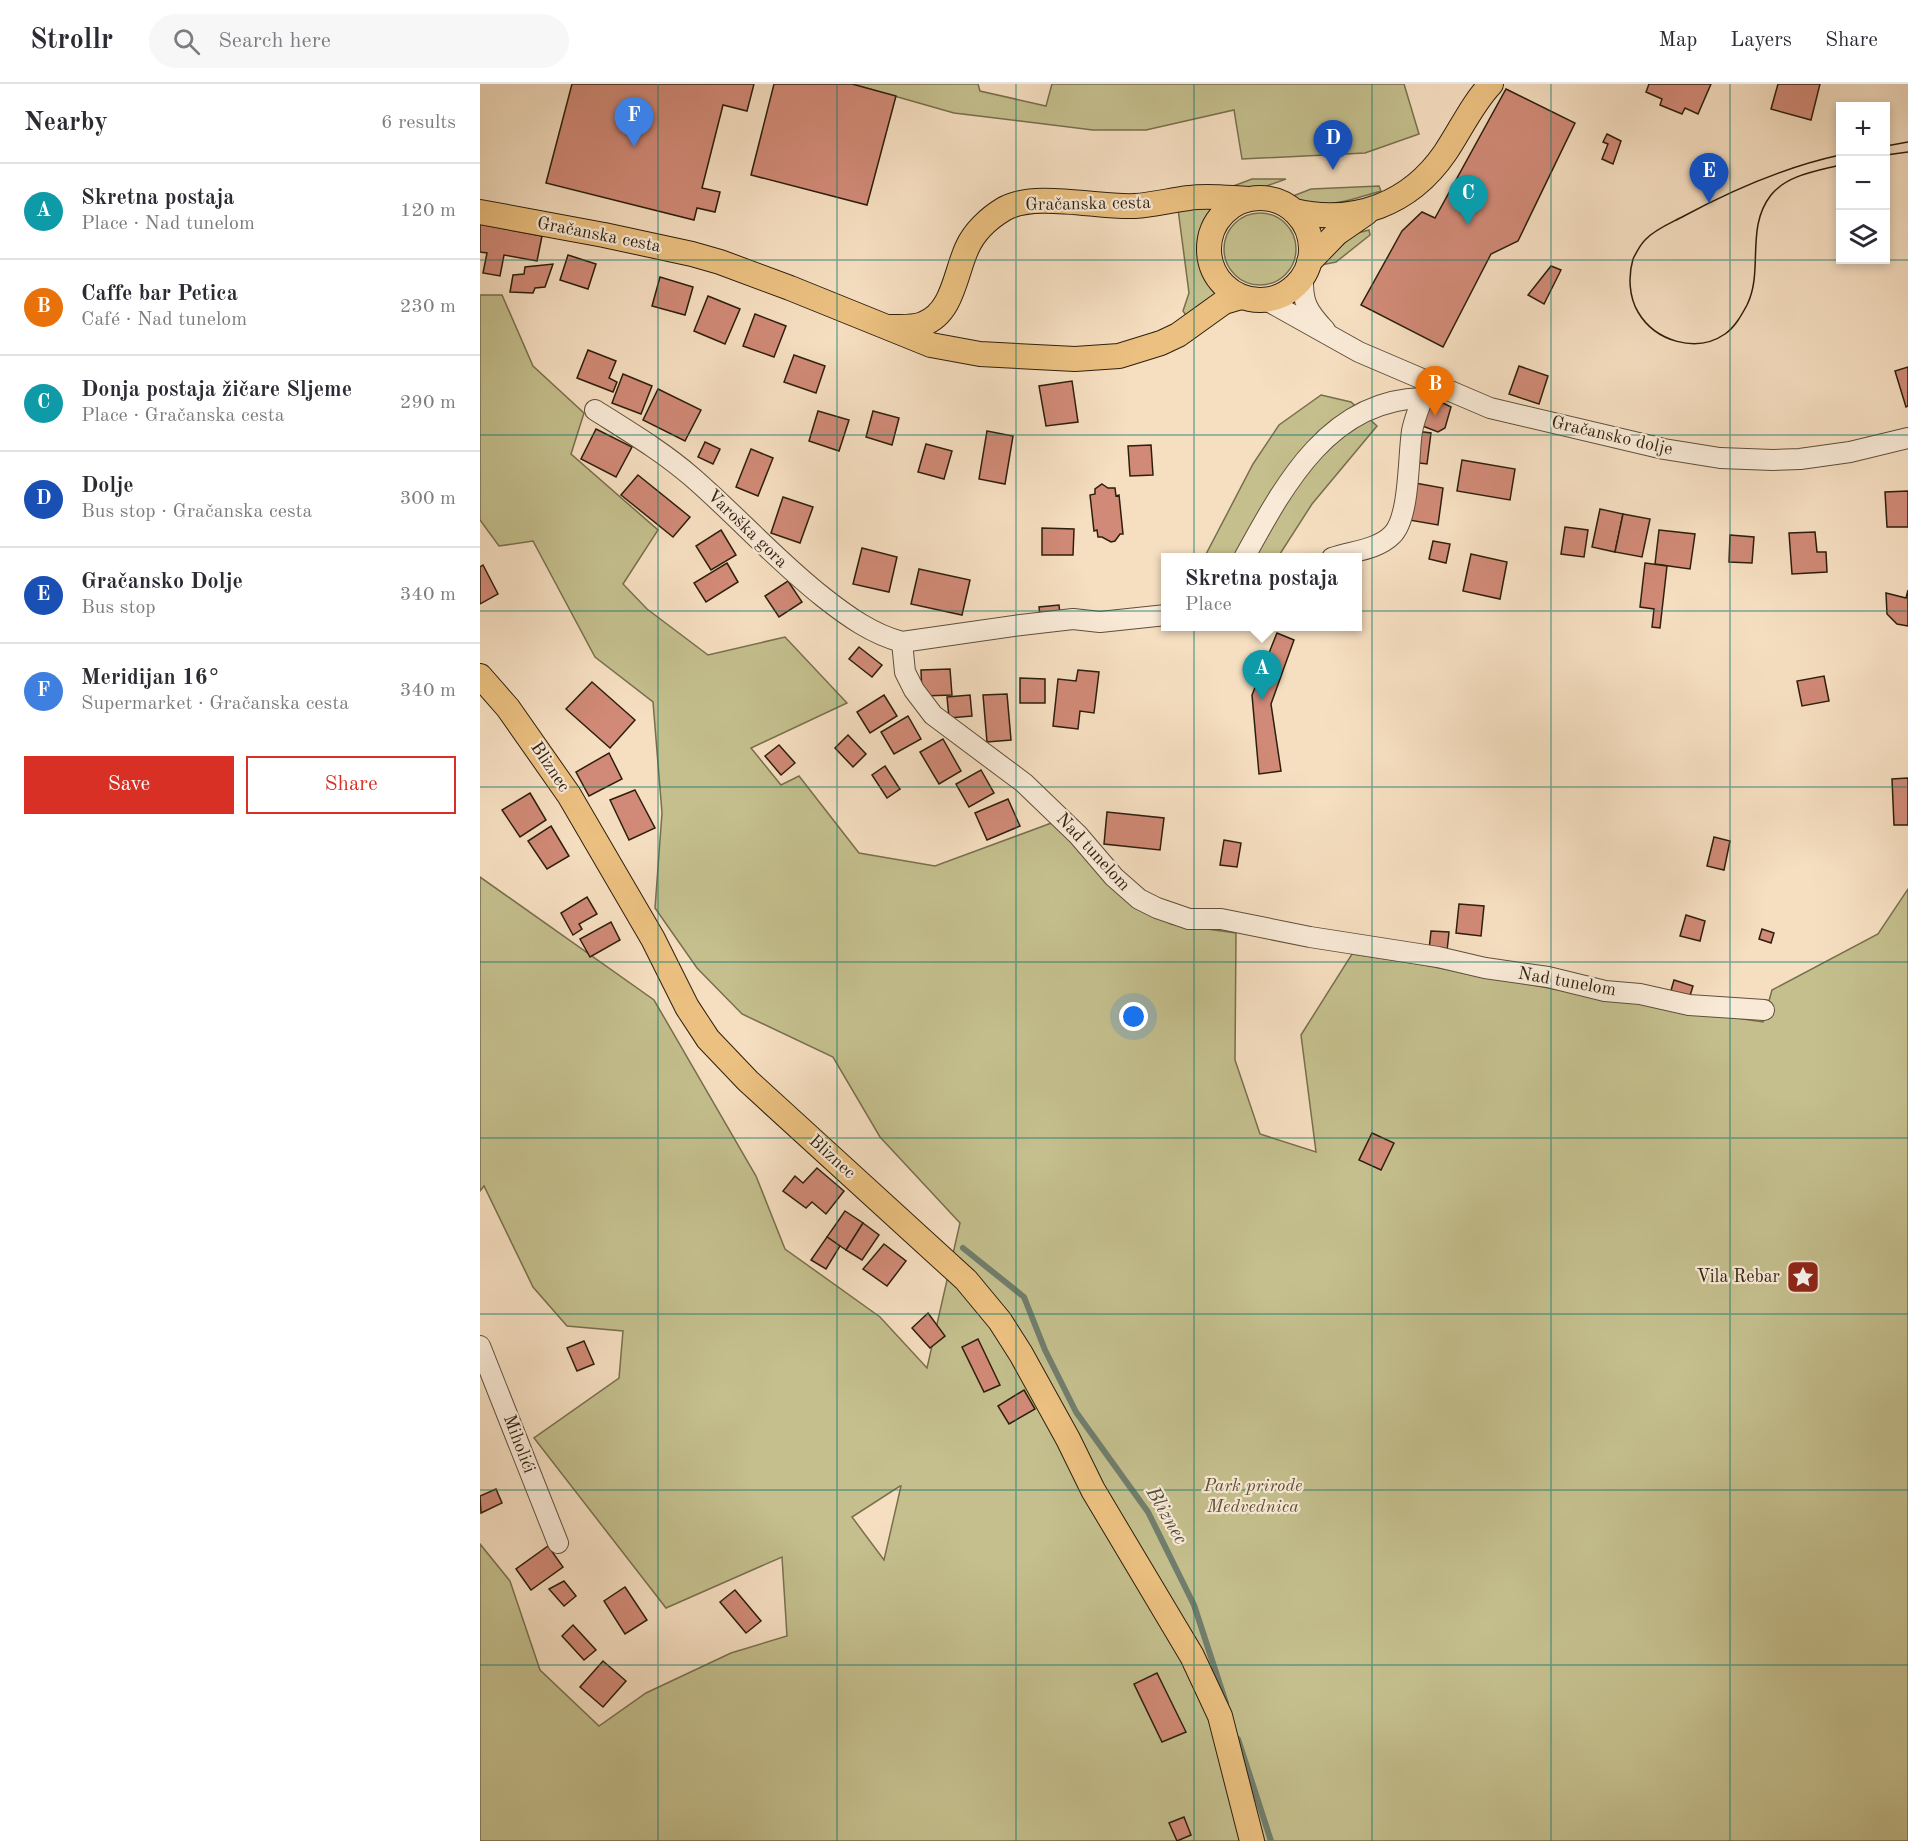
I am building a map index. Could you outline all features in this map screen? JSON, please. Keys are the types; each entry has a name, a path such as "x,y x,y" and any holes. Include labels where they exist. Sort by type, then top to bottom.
{"main road":[{"path":"1306,269 1311,242 1306,227 1294,211 1284,204 1262,198 1248,199 1231,207 1215,224 1209,246 1210,262 1215,274 1230,291 1252,300 1266,300 1282,295 1292,289 1337,233 1368,211 1410,190 1428,173 1444,155 1491,84"},
{"name":"Gračanska cesta","path":"886,326 920,326 939,314 947,302 968,246 990,219 1006,208 1024,202 1042,201 1136,206 1188,198 1248,199"},
{"path":"1294,211 1326,216 1368,211"},
{"name":"Gračanska cesta","path":"480,212 604,235 702,257 790,288 931,345 961,352 1064,359 1119,356 1144,350 1169,339 1192,326 1224,302 1241,297"},
{"path":"947,302 943,326 946,337 961,352"},
{"name":"Bliznec","path":"480,676 508,708 569,795 653,939 687,1007 708,1039 748,1081 966,1280 1000,1321 1026,1363 1093,1490 1194,1660 1220,1716 1252,1841"}],"street":[{"name":"Gračansko dolje","path":"1306,269 1302,295 1309,310 1331,336"},
{"name":"Gračansko dolje","path":"1266,300 1426,390 1490,408 1664,449 1720,458 1800,459 1850,452 1908,438"},
{"path":"1247,553 1285,487 1327,436 1340,426 1379,406 1426,390"},
{"path":"1349,553 1377,545 1393,535 1399,525 1406,493 1412,432 1416,413 1426,390"},
{"name":"Varoška gora","path":"595,410 679,466 784,565 835,607 868,629 902,642"},
{"path":"902,642 1073,619 1100,622 1161,616"},
{"name":"Nad tunelom","path":"902,642 905,672 914,690 933,715 975,744 1039,796 1127,889 1139,899 1164,911 1189,919 1221,919 1360,946 1438,957 1485,968 1548,976 1605,991 1640,994 1689,1005 1764,1010"},
{"name":"Miholići","path":"480,1346 558,1544"}],"green space":[{"path":"852,84 978,84 980,91 1046,106 1052,84 1404,84 1419,134 1365,153 1242,159 1234,110 1146,130 1093,130 954,113"},
{"path":"1252,179 1286,179 1261,188 1228,188"},
{"path":"1379,186 1381,191 1336,203 1313,204 1293,196 1311,189"},
{"path":"1213,207 1197,248 1204,278 1216,293 1187,317 1183,311 1189,293 1178,209"},
{"path":"1260,213 1280,219 1290,229 1296,249 1290,269 1280,279 1260,285 1240,279 1230,269 1224,249 1230,229 1240,219"},
{"path":"1369,230 1370,235 1336,262 1321,265 1354,234"},
{"name":"Park prirode Medvednica","path":"480,295 502,295 533,366 584,413 571,454 658,530 623,584 647,609 708,655 785,637 847,703 751,748 781,785 799,776 859,853 935,866 1057,821 1117,890 1171,924 1236,933 1235,1060 1260,1134 1316,1152 1301,1035 1352,954 1608,999 1763,1022 1772,990 1878,934 1908,889 1908,1841 480,1841 480,1544 510,1581 540,1670 599,1726 646,1693 731,1653 787,1636 782,1557 666,1608 534,1438 619,1378 623,1331 567,1326 533,1287 484,1186 480,1191 480,877 654,1000 756,1176 785,1249 880,1317 927,1368 960,1223 880,1137 833,1057 742,1014 697,968 655,908 662,813 653,702 595,657 533,541 499,546 480,520","holes":["901,1486 884,1560 852,1517"]},
{"path":"1321,395 1351,402 1377,426 1312,504 1281,553 1207,553 1253,464 1279,425"}],"building":[{"path":"572,84 754,84 747,111 723,105 702,188 720,192 715,212 697,208 694,220 546,183"},
{"path":"774,84 852,84 896,96 867,205 751,175"},
{"path":"1649,84 1711,84 1698,114 1685,108 1682,114 1660,105 1662,99 1646,92"},
{"path":"1778,84 1820,84 1811,120 1771,109"},
{"path":"1506,89 1575,123 1518,241 1491,254 1443,347 1361,305 1402,231 1422,212 1435,218"},
{"path":"1607,134 1621,141 1613,164 1602,159 1608,144 1603,142"},
{"path":"480,224 542,236 537,261 504,255 500,276 483,273 487,253 480,252"},
{"path":"568,255 596,264 588,289 560,280"},
{"path":"553,264 545,287 535,288 533,293 510,292 513,275 524,274 525,267"},
{"path":"1551,266 1561,270 1544,304 1528,295"},
{"path":"660,277 693,287 685,315 652,306"},
{"path":"708,296 740,309 725,344 694,331"},
{"path":"755,314 786,326 774,357 743,346"},
{"path":"588,350 616,361 609,378 617,382 613,392 577,378"},
{"path":"794,355 825,366 816,393 784,382"},
{"path":"1519,366 1548,376 1539,404 1509,394"},
{"path":"1908,367 1908,406 1906,407 1895,371"},
{"path":"623,374 652,386 641,414 612,403"},
{"path":"1072,381 1078,422 1046,426 1039,386"},
{"path":"658,389 701,410 685,441 643,420"},
{"path":"1435,399 1451,407 1445,428 1438,432 1420,425 1425,406"},
{"path":"818,411 849,420 839,451 809,441"},
{"path":"873,411 899,418 892,445 866,437"},
{"path":"596,429 632,447 616,477 581,459"},
{"path":"987,431 1013,436 1005,484 979,479"},
{"path":"1416,431 1431,433 1427,464 1412,462"},
{"path":"705,442 720,449 713,464 698,457"},
{"path":"926,444 952,451 944,479 918,472"},
{"path":"1151,445 1153,475 1130,476 1128,446"},
{"path":"751,449 773,458 758,496 736,487"},
{"path":"1462,460 1515,469 1510,500 1457,491"},
{"path":"638,475 690,517 673,537 621,495"},
{"path":"1415,483 1443,488 1438,525 1409,520"},
{"path":"1102,484 1108,488 1115,488 1116,496 1119,495 1123,534 1111,542 1098,537 1097,530 1094,531 1090,495 1095,494 1095,489"},
{"path":"1908,491 1908,527 1887,527 1885,492"},
{"path":"783,497 813,507 800,543 771,533"},
{"path":"1600,509 1623,514 1615,552 1592,547"},
{"path":"1623,514 1650,519 1642,557 1615,552"},
{"path":"1565,527 1588,530 1584,557 1561,554"},
{"path":"1042,528 1074,529 1073,555 1042,555"},
{"path":"721,530 736,555 711,570 696,546"},
{"path":"1659,530 1695,534 1690,569 1655,564"},
{"path":"1815,532 1817,552 1826,552 1827,572 1792,574 1789,533"},
{"path":"1730,535 1754,537 1752,563 1729,562"},
{"path":"1433,541 1450,544 1446,563 1429,559"},
{"path":"862,548 897,557 889,592 853,584"},
{"path":"1471,554 1507,562 1500,599 1463,591"},
{"path":"727,563 738,582 706,602 694,583"},
{"path":"1645,563 1667,566 1660,628 1652,627 1654,609 1640,607"},
{"path":"483,565 498,594 480,604 480,567"},
{"path":"919,569 970,580 962,615 911,604"},
{"path":"788,581 802,602 779,617 765,596"},
{"path":"1908,590 1908,626 1897,624 1887,614 1886,593 1906,598"},
{"path":"1059,605 1060,614 1040,616 1039,607"},
{"path":"1277,633 1294,640 1271,704 1281,771 1259,774 1252,695"},
{"path":"859,647 882,665 872,677 849,659"},
{"path":"950,669 952,695 922,696 921,670"},
{"path":"1078,670 1099,672 1094,713 1080,711 1078,729 1053,726 1058,679 1076,681"},
{"path":"1824,676 1829,701 1802,706 1797,681"},
{"path":"1020,678 1045,679 1045,703 1020,703"},
{"path":"592,682 635,720 610,748 566,709"},
{"path":"1007,694 1011,740 987,742 983,695"},
{"path":"884,695 897,716 870,733 857,712"},
{"path":"970,695 972,716 949,718 947,697"},
{"path":"908,716 921,739 894,754 881,732"},
{"path":"848,735 866,754 853,767 835,748"},
{"path":"943,739 961,771 939,784 920,752"},
{"path":"779,745 795,763 781,775 765,756"},
{"path":"609,753 622,779 589,796 576,772"},
{"path":"885,766 900,789 887,798 872,775"},
{"path":"981,770 994,793 969,807 956,784"},
{"path":"1908,778 1908,825 1894,825 1892,779"},
{"path":"635,790 655,828 629,840 610,800"},
{"path":"530,793 546,820 520,837 502,810"},
{"path":"1008,799 1020,826 987,840 975,813"},
{"path":"1107,812 1164,818 1160,850 1104,844"},
{"path":"551,826 569,856 547,869 528,841"},
{"path":"1714,837 1730,841 1724,870 1707,866"},
{"path":"1224,840 1241,843 1237,867 1220,865"},
{"path":"587,897 597,914 579,924 582,929 573,935 561,913"},
{"path":"1459,904 1484,906 1481,936 1456,933"},
{"path":"1686,915 1705,921 1700,941 1680,936"},
{"path":"611,922 620,940 590,957 580,939"},
{"path":"1762,929 1774,933 1771,943 1759,939"},
{"path":"1431,931 1449,932 1447,951 1429,950"},
{"path":"1674,980 1693,986 1689,999 1670,994"},
{"path":"1372,1133 1394,1143 1381,1170 1359,1160"},
{"path":"817,1168 844,1191 826,1214 812,1202 806,1208 783,1191 795,1176 803,1183"},
{"path":"845,1211 863,1223 846,1250 827,1237"},
{"path":"863,1223 879,1235 862,1260 846,1250"},
{"path":"827,1237 840,1246 826,1269 811,1260"},
{"path":"884,1244 906,1261 887,1286 863,1269"},
{"path":"928,1313 945,1336 930,1348 912,1328"},
{"path":"978,1339 1000,1385 984,1392 962,1347"},
{"path":"584,1341 594,1364 577,1371 567,1348"},
{"path":"1024,1390 1035,1409 1009,1424 998,1406"},
{"path":"496,1489 502,1503 481,1513 480,1496"},
{"path":"548,1546 563,1567 531,1590 516,1569"},
{"path":"564,1581 576,1596 564,1606 549,1589"},
{"path":"625,1587 647,1620 625,1634 604,1601"},
{"path":"735,1590 761,1621 746,1633 720,1602"},
{"path":"573,1625 596,1650 584,1660 562,1636"},
{"path":"603,1661 626,1681 603,1707 580,1687"},
{"path":"1157,1673 1186,1732 1162,1742 1134,1684"},
{"path":"1184,1817 1191,1835 1177,1841 1169,1823"}],"waterway":[{"name":"Bliznec","path":"963,1248 1024,1297 1045,1350 1076,1412 1148,1512 1194,1605 1226,1703"},
{"name":"Bliznec","path":"1238,1739 1271,1841"}],"tram line":[{"path":"1890,145 1908,142"},
{"path":"1890,154 1908,152"},
{"path":"1836,156 1780,172 1741,188 1658,229 1649,236 1641,244 1633,259 1630,272 1631,293 1635,306 1645,322 1665,337 1689,343 1714,340 1729,331 1747,305 1752,292 1756,235 1763,208 1771,195 1794,178 1836,166"}],"place":[{"name":"Meridijan 16°","path":"634,147"},
{"name":"Dolje","path":"1333,170"},
{"name":"Gračansko Dolje","path":"1709,203"},
{"name":"Donja postaja žičare Sljeme","path":"1468,225"},
{"name":"Caffe bar Petica","path":"1435,416"},
{"name":"Skretna postaja","path":"1262,700"},
{"name":"Vila Rebar","path":"1803,1277"}]}
